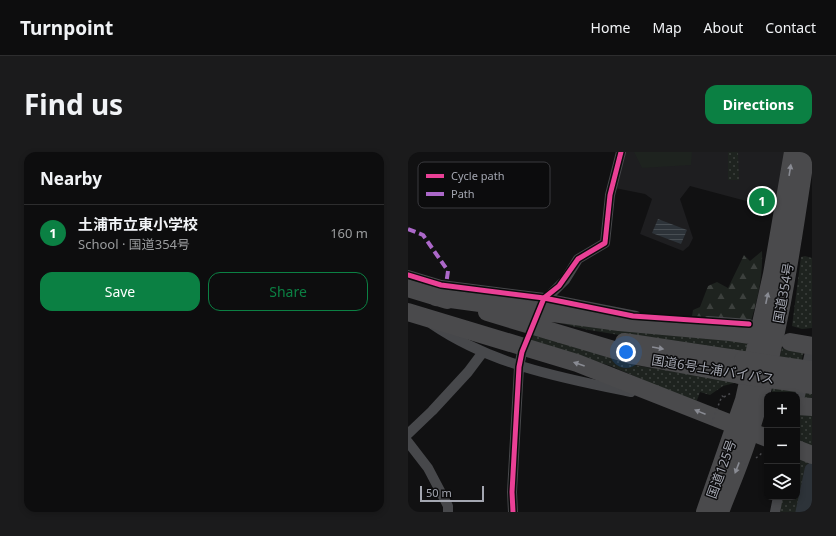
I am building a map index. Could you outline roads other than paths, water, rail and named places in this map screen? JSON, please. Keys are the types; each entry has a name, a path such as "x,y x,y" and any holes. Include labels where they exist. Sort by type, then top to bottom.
{"highway":[{"name":"国道354号","path":"768,335 779,236 793,152"},
{"name":"国道354号","path":"743,429 794,236 806,152"},
{"name":"国道6号土浦バイパス","path":"408,288 523,324 662,348 812,385"},
{"path":"436,296 620,322 768,335 812,345"},
{"path":"413,313 577,363 622,379 764,437"},
{"name":"国道6号土浦バイパス","path":"742,368 812,370"},
{"path":"800,407 812,407"},
{"name":"国道125号","path":"705,512 743,429"},
{"name":"国道125号","path":"720,512 743,429"},
{"path":"800,450 812,455"}],"street":[{"path":"542,303 559,286 578,259 605,243 610,195 621,152"},
{"path":"408,274 441,285 542,303 768,335"},
{"path":"413,313 449,336 519,367 668,399"},
{"path":"800,395 812,345"},
{"path":"408,434 432,412 468,372 483,352"},
{"path":"513,512 512,492 519,367 522,352"},
{"path":"408,442 428,468 448,506 448,512"},
{"path":"775,512 777,500"}],"waterway":[{"path":"803,512 812,470"}],"place":[{"name":"土浦市立東小学校","path":"762,201"}]}
